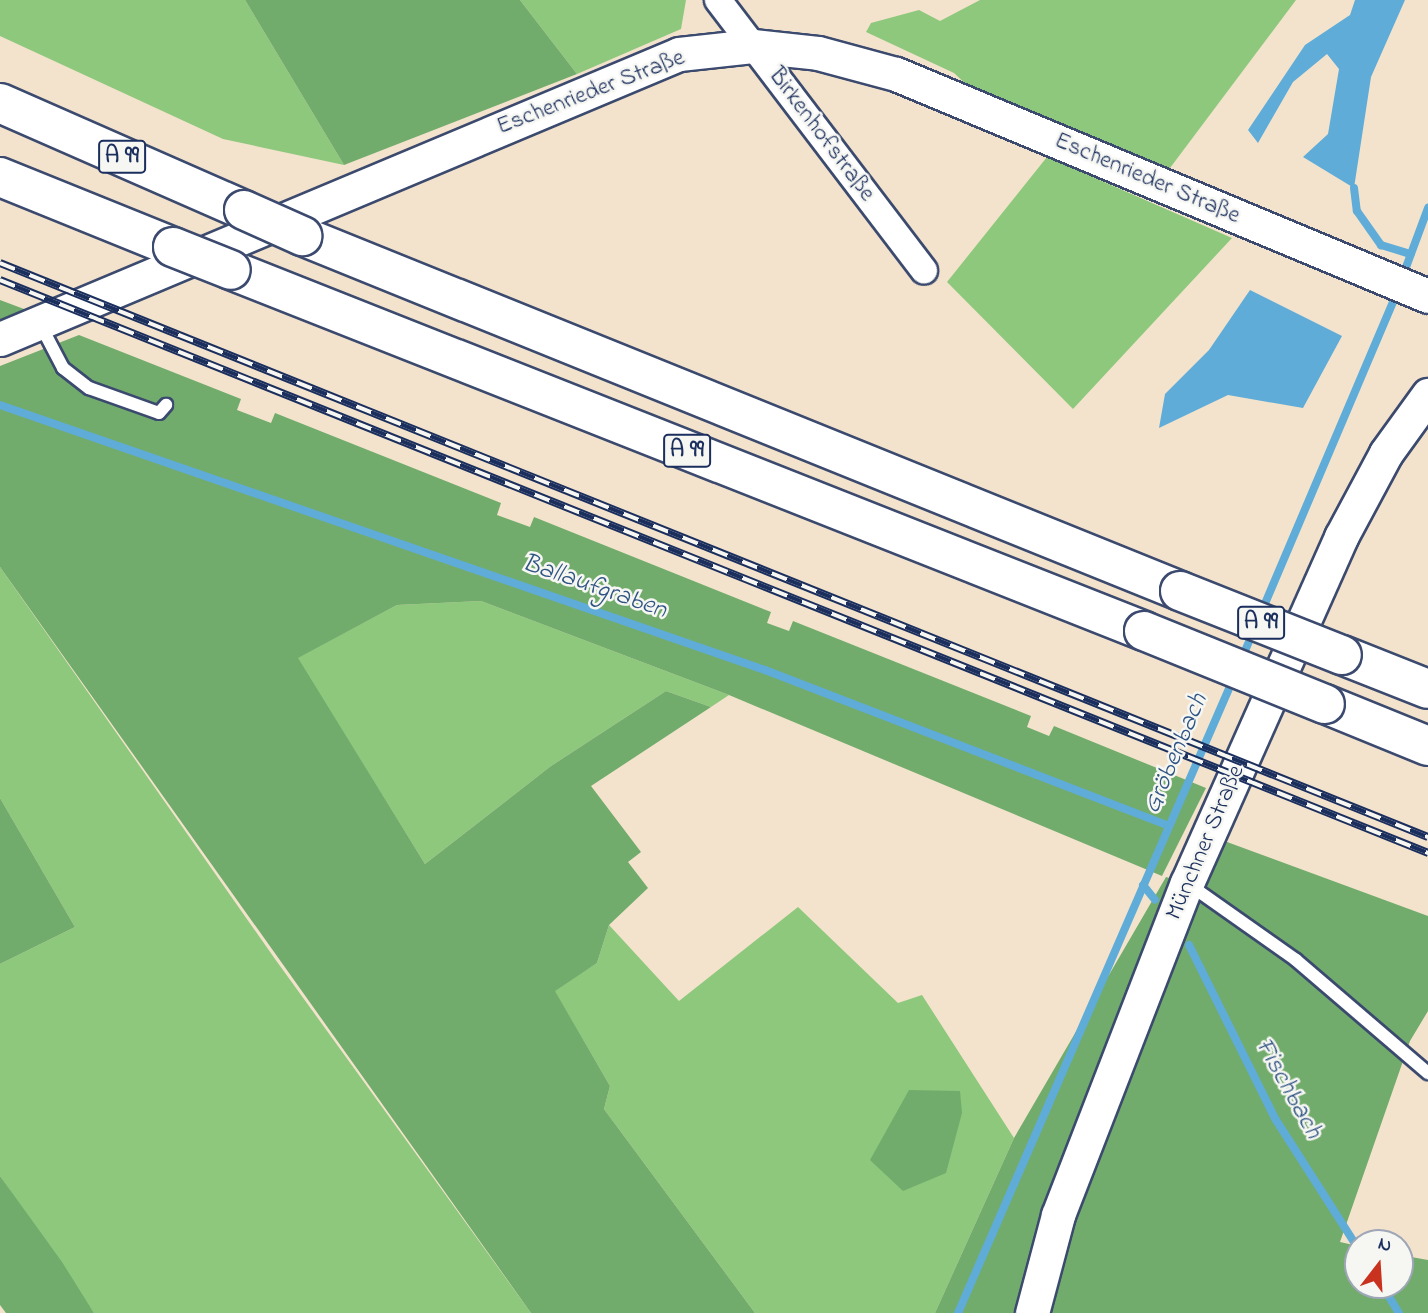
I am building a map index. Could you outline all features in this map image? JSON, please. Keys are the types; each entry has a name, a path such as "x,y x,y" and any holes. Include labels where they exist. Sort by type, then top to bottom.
{"highway":[{"name":"A 99","path":"0,103 302,236 1428,690"},
{"name":"A 99","path":"0,177 1428,746"}],"street":[{"name":"Birkenhofstraße","path":"718,0 924,271"},
{"name":"Eschenrieder Straße","path":"0,339 679,54 753,46 818,53 896,75 1428,296"},
{"name":"Münchner Straße","path":"1032,1313 1058,1215 1187,883 1340,537 1386,453 1428,395"}],"lane":[{"path":"40,324 64,368 89,388 159,413 166,405"},
{"path":"1187,883 1296,960 1428,1073"}],"green space":[{"path":"0,0 245,0 344,165 223,139 0,36"},
{"path":"245,0 520,0 577,74 344,165"},
{"path":"520,0 686,0 681,29 577,74"},
{"path":"980,0 1296,0 1164,176 980,97 954,73 866,32 871,23 919,10 940,21"},
{"path":"1047,157 1232,238 1073,409 947,282"},
{"path":"0,300 32,312 0,322"},
{"path":"79,335 241,399 237,410 271,423 275,413 501,503 497,515 530,527 534,517 771,612 767,623 789,631 793,621 1031,716 1027,727 1049,736 1054,726 1206,788 1162,876 729,695 481,601 397,605 298,658 425,864 551,766 666,691 711,707 591,786 641,852 628,862 648,888 609,925 597,963 555,991 610,1086 604,1109 755,1313 531,1313 0,567 0,366"},
{"path":"0,567 275,959 531,1313 94,1313 0,1176 0,964 75,927 0,798"},
{"path":"481,601 729,695 711,707 666,691 551,766 425,864 297,658 397,605"},
{"path":"0,798 75,927 0,964"},
{"path":"1208,835 1428,916 1428,1011 1410,1041 1340,1242 1344,1243 1344,1299 1414,1299 1414,1258 1428,1260 1428,1313 935,1313 1014,1138 1166,877 1187,883"},
{"path":"798,907 898,1003 922,995 1014,1138 935,1313 755,1313 604,1109 610,1086 554,990 597,963 609,925 679,1001"},
{"path":"909,1090 960,1091 962,1113 946,1173 903,1191 870,1160"},
{"path":"0,1176 62,1262 94,1313 6,1313 0,1305"}],"water":[{"path":"1355,0 1405,0 1371,77 1354,188 1303,157 1328,134 1339,69 1327,54 1293,82 1258,143 1248,130 1305,45 1350,15"},
{"path":"1250,290 1342,336 1303,408 1228,395 1159,428 1165,394 1209,350"}],"waterway":[{"path":"1354,188 1357,211 1381,245 1411,254"},
{"name":"Gröbenbach","path":"1402,278 1428,208"},
{"name":"Gröbenbach","path":"1261,613 1398,290"},
{"name":"Ballaufgraben","path":"0,405 765,670 1169,826"},
{"name":"Gröbenbach","path":"1242,658 1253,632"},
{"name":"Gröbenbach","path":"958,1313 1234,677"},
{"path":"1143,885 1155,900"},
{"name":"Fischbach","path":"1189,945 1276,1120 1346,1229"},
{"name":"Fischbach","path":"1390,1299 1399,1313"}],"railway":[{"path":"0,263 1428,837"},
{"path":"0,280 1428,853"}]}
